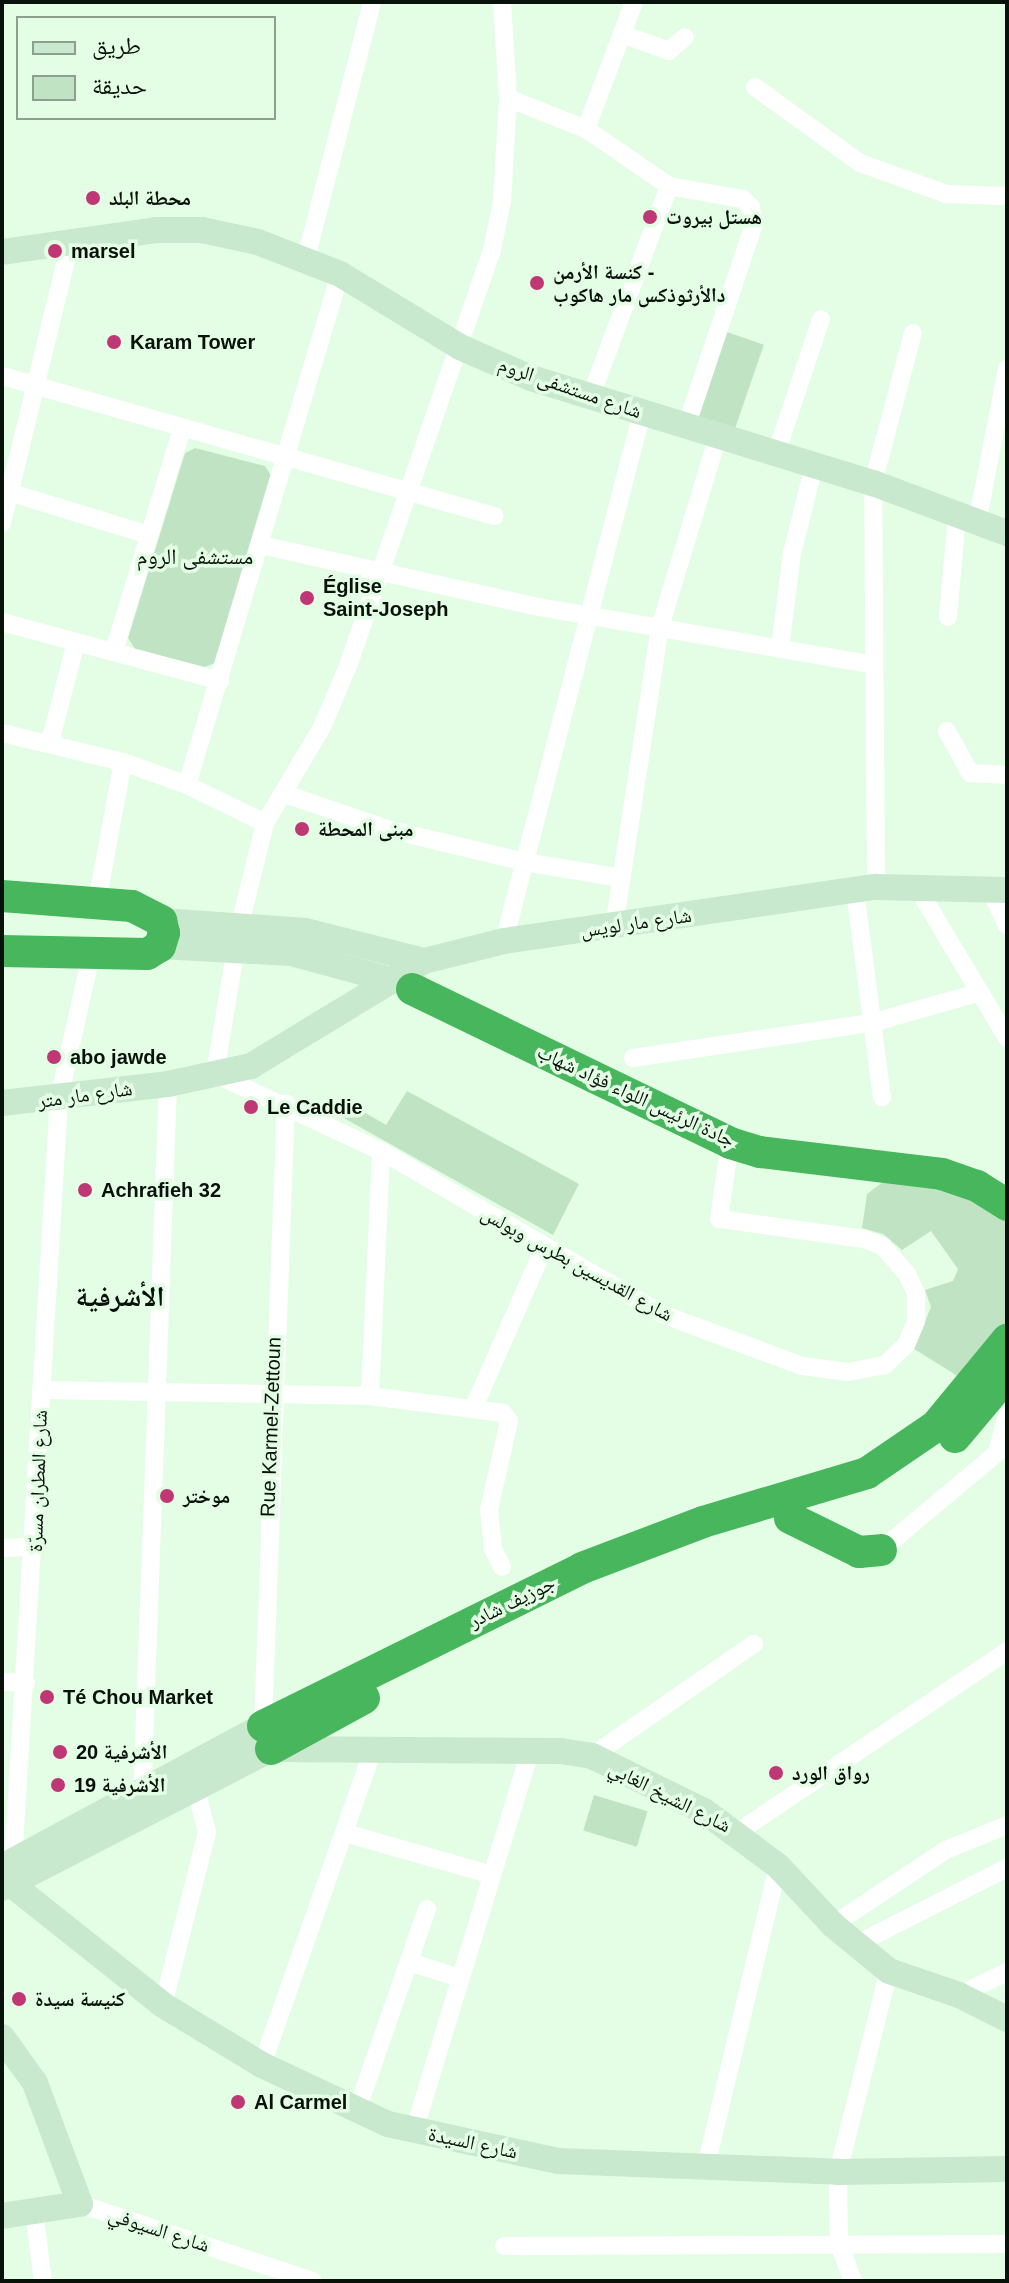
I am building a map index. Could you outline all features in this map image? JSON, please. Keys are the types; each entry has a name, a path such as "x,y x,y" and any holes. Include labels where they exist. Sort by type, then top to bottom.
{"highway":[{"path":"2,896 132,906 154,932"},
{"path":"2,913 154,932"},
{"path":"2,932 154,932"},
{"path":"2,951 147,954 154,932"},
{"name":"جادة الرئيس اللواء فؤاد شهاب","path":"416,977 730,1143 760,1152 942,1174 977,1186 1007,1205"},
{"name":"جادة الرئيس اللواء فؤاد شهاب","path":"416,977 730,1121 765,1132 941,1154 1007,1180"},
{"name":"جوزيف شادر","path":"267,1737 377,1667 582,1568 703,1522 867,1473 921,1438 973,1385 1007,1340"},
{"name":"جوزيف شادر","path":"267,1737 332,1716 602,1578 721,1536 877,1492 918,1467 970,1421 1007,1375"},
{"path":"790,1518 859,1552 881,1550"},
{"path":"332,1716 325,1729 334,1748"}],"street":[{"path":"306,258 372,2"},
{"path":"215,1074 239,937 265,823 285,794 348,666 460,347 498,225 508,98 502,2"},
{"path":"586,129 634,2"},
{"path":"622,34 664,51 673,50 685,37"},
{"path":"755,87 860,163 946,194 1007,196"},
{"path":"508,98 586,129 669,186 743,199 754,215 686,427"},
{"path":"591,396 669,186"},
{"name":"شارع مستشفى الروم","path":"2,252 156,230 202,230 306,258 340,274 460,347 531,378 873,483 1007,533"},
{"path":"2,523 6,490 70,244"},
{"path":"187,785 340,274"},
{"path":"776,454 821,319"},
{"path":"882,1097 871,1023 866,888 874,665 873,483 913,333"},
{"path":"948,617 967,519 1007,369"},
{"path":"2,376 406,494 494,516"},
{"path":"504,941 642,413"},
{"path":"114,651 182,429"},
{"path":"614,927 660,627 718,436"},
{"path":"780,648 792,553 814,466"},
{"path":"6,490 149,535"},
{"path":"261,545 378,575 874,665"},
{"path":"2,622 220,681"},
{"path":"50,743 76,642"},
{"path":"947,731 970,773 1007,775"},
{"path":"2,733 123,762 187,785 265,823"},
{"path":"97,902 123,762"},
{"path":"285,794 387,829 524,862 622,878"},
{"path":"915,884 977,993 1007,1038"},
{"name":"شارع مار لويس","path":"215,1074 251,1066 290,1045 359,998 504,941 866,888 915,884 1001,892"},
{"path":"1001,892 1007,925"},
{"path":"154,932 239,937 306,931 416,977"},
{"path":"239,937 291,953 416,977"},
{"name":"شارع المطران مسرّة","path":"7,1875 36,1547 41,1390 59,1099 91,955"},
{"path":"633,1058 871,1023 977,993"},
{"name":"شارع مار متر","path":"2,1103 59,1099 168,1084 215,1074"},
{"name":"شارع القديسين بطرس وبولس","path":"215,1074 286,1103 381,1151 662,1314 802,1366 849,1372 885,1365 906,1345 916,1321 916,1293 907,1274 883,1246 864,1239 719,1219 730,1143"},
{"path":"142,1819 168,1084"},
{"name":"Rue Karmel-Zettoun","path":"267,1737 272,1391 286,1103"},
{"path":"370,1396 381,1151"},
{"path":"473,1409 544,1248"},
{"path":"41,1390 272,1391 370,1396 503,1413 509,1421 489,1510 493,1549 502,1567"},
{"path":"881,1550 997,1453 1007,1415"},
{"path":"2,1548 36,1547"},
{"path":"592,1756 754,1644"},
{"path":"738,1832 1007,1651"},
{"path":"2,1682 26,1683"},
{"name":"شارع الشيخ الغابي","path":"267,1737 334,1748 530,1751 592,1756 738,1832 778,1866 833,1925 889,1971 959,1995 1007,2019"},
{"name":"جوزيف شادر","path":"7,1875 142,1819 196,1790 267,1737"},
{"name":"جوزيف شادر","path":"7,1875 142,1792 267,1737"},
{"path":"262,2065 373,1749"},
{"path":"414,2131 457,1977 530,1751"},
{"path":"163,2005 207,1832 196,1790"},
{"path":"833,1925 946,1850 1007,1825"},
{"path":"345,1833 489,1874"},
{"path":"706,2166 778,1866"},
{"path":"855,1945 1007,1868"},
{"name":"شارع السيدة","path":"7,1875 163,2005 262,2065 356,2113 414,2131 558,2161 838,2172 1007,2169"},
{"path":"356,2113 427,1909"},
{"path":"409,1962 457,1977"},
{"path":"853,2281 839,2245 838,2172 889,1971"},
{"path":"959,1995 1007,1972"},
{"path":"2,2037 35,2083 80,2204"},
{"name":"شارع السيوفي","path":"2,2216 80,2204 304,2280"},
{"path":"34,2211 43,2281"},
{"path":"504,2246 1007,2244"}],"green space":[{"path":"727,332 764,345 734,431 697,418"},
{"path":"195,448 265,466 272,477 215,663 205,667 135,649 128,638 185,453"},
{"path":"407,1091 579,1184 553,1235 333,1112 340,1098 386,1125"},
{"path":"888,1178 958,1193 1007,1220 1007,1324 964,1380 914,1349 931,1307 925,1290 953,1281 958,1269 931,1231 902,1250 883,1234 862,1228 867,1194"},
{"path":"594,1795 648,1811 637,1847 583,1830"}],"place":[{"name":"محطة البلد","path":"93,198"},
{"name":"هستل بيروت","path":"650,217"},
{"name":"marsel","path":"55,251"},
{"name":"كنسة الأرمن - دالأرثوذكس مار هاكوب","path":"537,283"},
{"name":"Karam Tower","path":"114,342"},
{"name":"Église Saint-Joseph","path":"307,598"},
{"name":"مبنى المحطة","path":"302,829"},
{"name":"abo jawde","path":"54,1057"},
{"name":"Le Caddie","path":"251,1107"},
{"name":"Achrafieh 32","path":"85,1190"},
{"name":"موختر","path":"167,1496"},
{"name":"Té Chou Market","path":"47,1697"},
{"name":"الأشرفية 20","path":"60,1752"},
{"name":"رواق الورد","path":"776,1773"},
{"name":"الأشرفية 19","path":"58,1785"},
{"name":"كنيسة سيدة","path":"19,1999"},
{"name":"Al Carmel","path":"238,2102"}],"district":[{"name":"مستشفى الروم","path":"195,557"},
{"name":"الأشرفية","path":"120,1297"}]}
